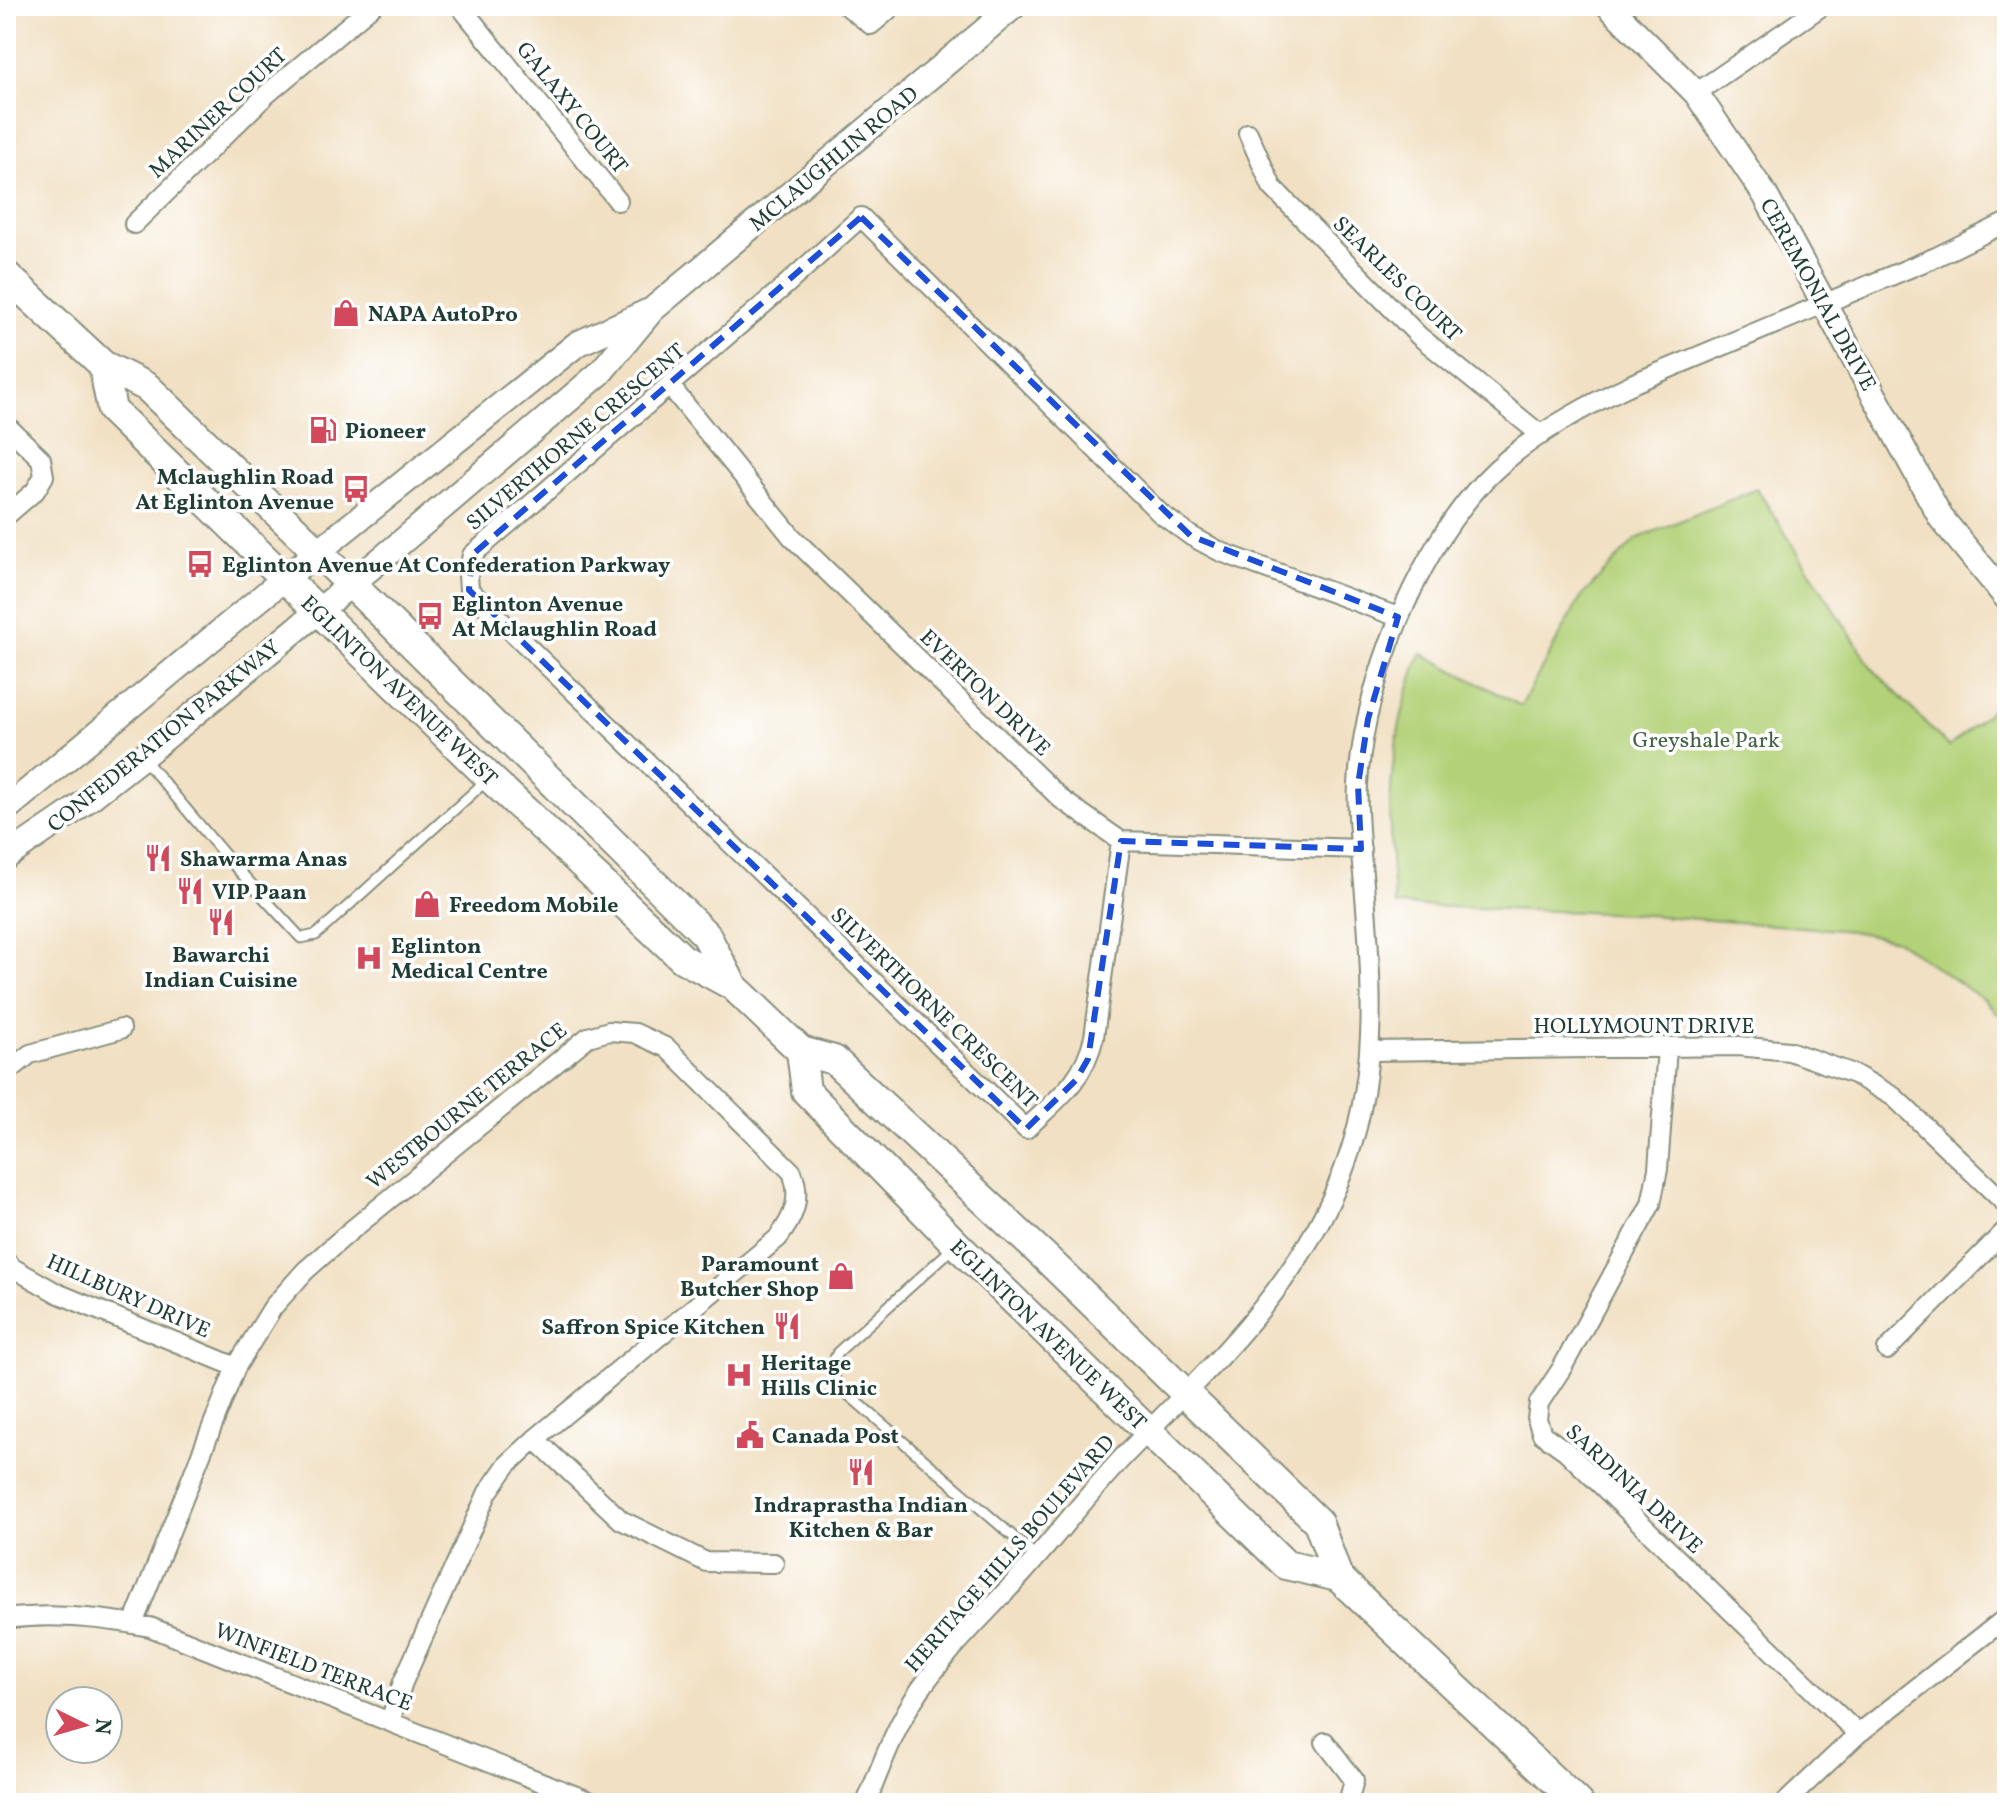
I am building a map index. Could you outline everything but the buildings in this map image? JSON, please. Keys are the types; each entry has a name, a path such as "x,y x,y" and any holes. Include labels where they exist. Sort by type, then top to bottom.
{"main road":[{"name":"EGLINTON AVENUE WEST","path":"6,275 103,365 147,387 351,584 706,935 733,986"},
{"name":"EGLINTON AVENUE WEST","path":"103,365 112,410 490,778 683,959 733,986 801,1051 834,1060 1046,1258 1318,1522 1338,1577 1578,1803"},
{"name":"EGLINTON AVENUE WEST","path":"801,1051 806,1091 956,1244 1286,1565 1338,1577"}],"street":[{"name":"MARINER COURT","path":"134,224 267,94 372,6"},
{"name":"GALAXY COURT","path":"460,6 618,201"},
{"path":"847,6 871,25 893,6"},
{"name":"MCLAUGHLIN ROAD","path":"319,611 600,373 652,310 1014,6"},
{"name":"CEREMONIAL DRIVE","path":"1609,6 1696,93 1765,195 1941,518 2007,598"},
{"path":"1696,93 1822,6"},
{"name":"SEARLES COURT","path":"1248,133 1272,187 1419,336 1541,435"},
{"name":"SILVERTHORNE CRESCENT","path":"1121,841 1094,1037 1088,1059 1076,1080 1026,1129 469,590 472,555 861,217 1161,514 1191,536 1221,552 1398,617"},
{"name":"HERITAGE HILLS BOULEVARD","path":"866,1803 896,1731 914,1699 942,1663 1093,1489 1229,1349 1282,1284 1314,1233 1349,1155 1367,1082 1371,1051 1371,974 1358,785 1368,719 1398,617 1449,525 1486,479 1541,435 1590,404 1936,257 2007,222"},
{"name":"MCLAUGHLIN ROAD","path":"285,578 577,344 652,310"},
{"name":"EVERTON DRIVE","path":"670,386 792,537 1061,799 1121,841"},
{"path":"6,425 41,459 44,476 35,491 6,516"},
{"name":"CONFEDERATION PARKWAY","path":"6,809 285,578"},
{"name":"CONFEDERATION PARKWAY","path":"6,857 72,812 142,757 319,611"},
{"path":"1121,841 1361,849"},
{"path":"6,1073 30,1054 121,1029"},
{"name":"WESTBOURNE TERRACE","path":"133,1624 156,1560 236,1367 273,1307 305,1271 348,1233 588,1037 609,1031 635,1033 667,1048 792,1172 797,1205 794,1215 778,1238 507,1465 488,1492 403,1682 390,1721"},
{"name":"HOLLYMOUNT DRIVE","path":"1371,1051 1738,1046 1789,1051 1854,1074 1894,1097 2007,1205"},
{"name":"SARDINIA DRIVE","path":"1667,1048 1658,1169 1651,1204 1562,1368 1539,1403 1537,1419 1542,1434 1566,1451 1858,1734"},
{"path":"1887,1350 2007,1229"},
{"name":"HILLBURY DRIVE","path":"6,1261 57,1293 236,1367"},
{"path":"535,1439 621,1520 706,1562 774,1563"},
{"name":"WINFIELD TERRACE","path":"6,1619 25,1616 150,1627 594,1803"},
{"path":"1785,1803 1858,1734 2007,1617"},
{"path":"1325,1742 1354,1780 1348,1803"}],"lane":[{"path":"142,757 238,870 301,938 316,935 490,778"},
{"path":"956,1244 838,1352 832,1372 838,1385 975,1507 1037,1557"}],"highlighted area":[{"path":"861,217 1191,536 1398,617 1368,719 1358,785 1361,849 1121,841 1088,1059 1076,1080 1026,1129 469,590 472,555"}],"green space":[{"name":"Greyshale Park","path":"1757,489 1872,668 1949,747 2007,696 2007,1022 1984,1000 1896,940 1851,931 1634,914 1395,905 1390,840 1392,777 1402,716 1421,653 1521,706 1581,597 1636,539"}],"place":[{"name":"NAPA AutoPro","path":"346,313"},
{"name":"Pioneer","path":"323,430"},
{"name":"Mclaughlin Road At Eglinton Avenue","path":"356,489"},
{"name":"Eglinton Avenue At Confederation Parkway","path":"200,564"},
{"name":"Eglinton Avenue At Mclaughlin Road","path":"430,616"},
{"name":"Shawarma Anas","path":"158,858"},
{"name":"VIP Paan","path":"190,891"},
{"name":"Freedom Mobile","path":"427,904"},
{"name":"Bawarchi Indian Cuisine","path":"221,922"},
{"name":"Eglinton Medical Centre","path":"369,958"},
{"name":"Paramount Butcher Shop","path":"841,1276"},
{"name":"Saffron Spice Kitchen","path":"787,1326"},
{"name":"Heritage Hills Clinic","path":"739,1375"},
{"name":"Canada Post","path":"750,1435"},
{"name":"Indraprastha Indian Kitchen & Bar","path":"861,1472"}]}
